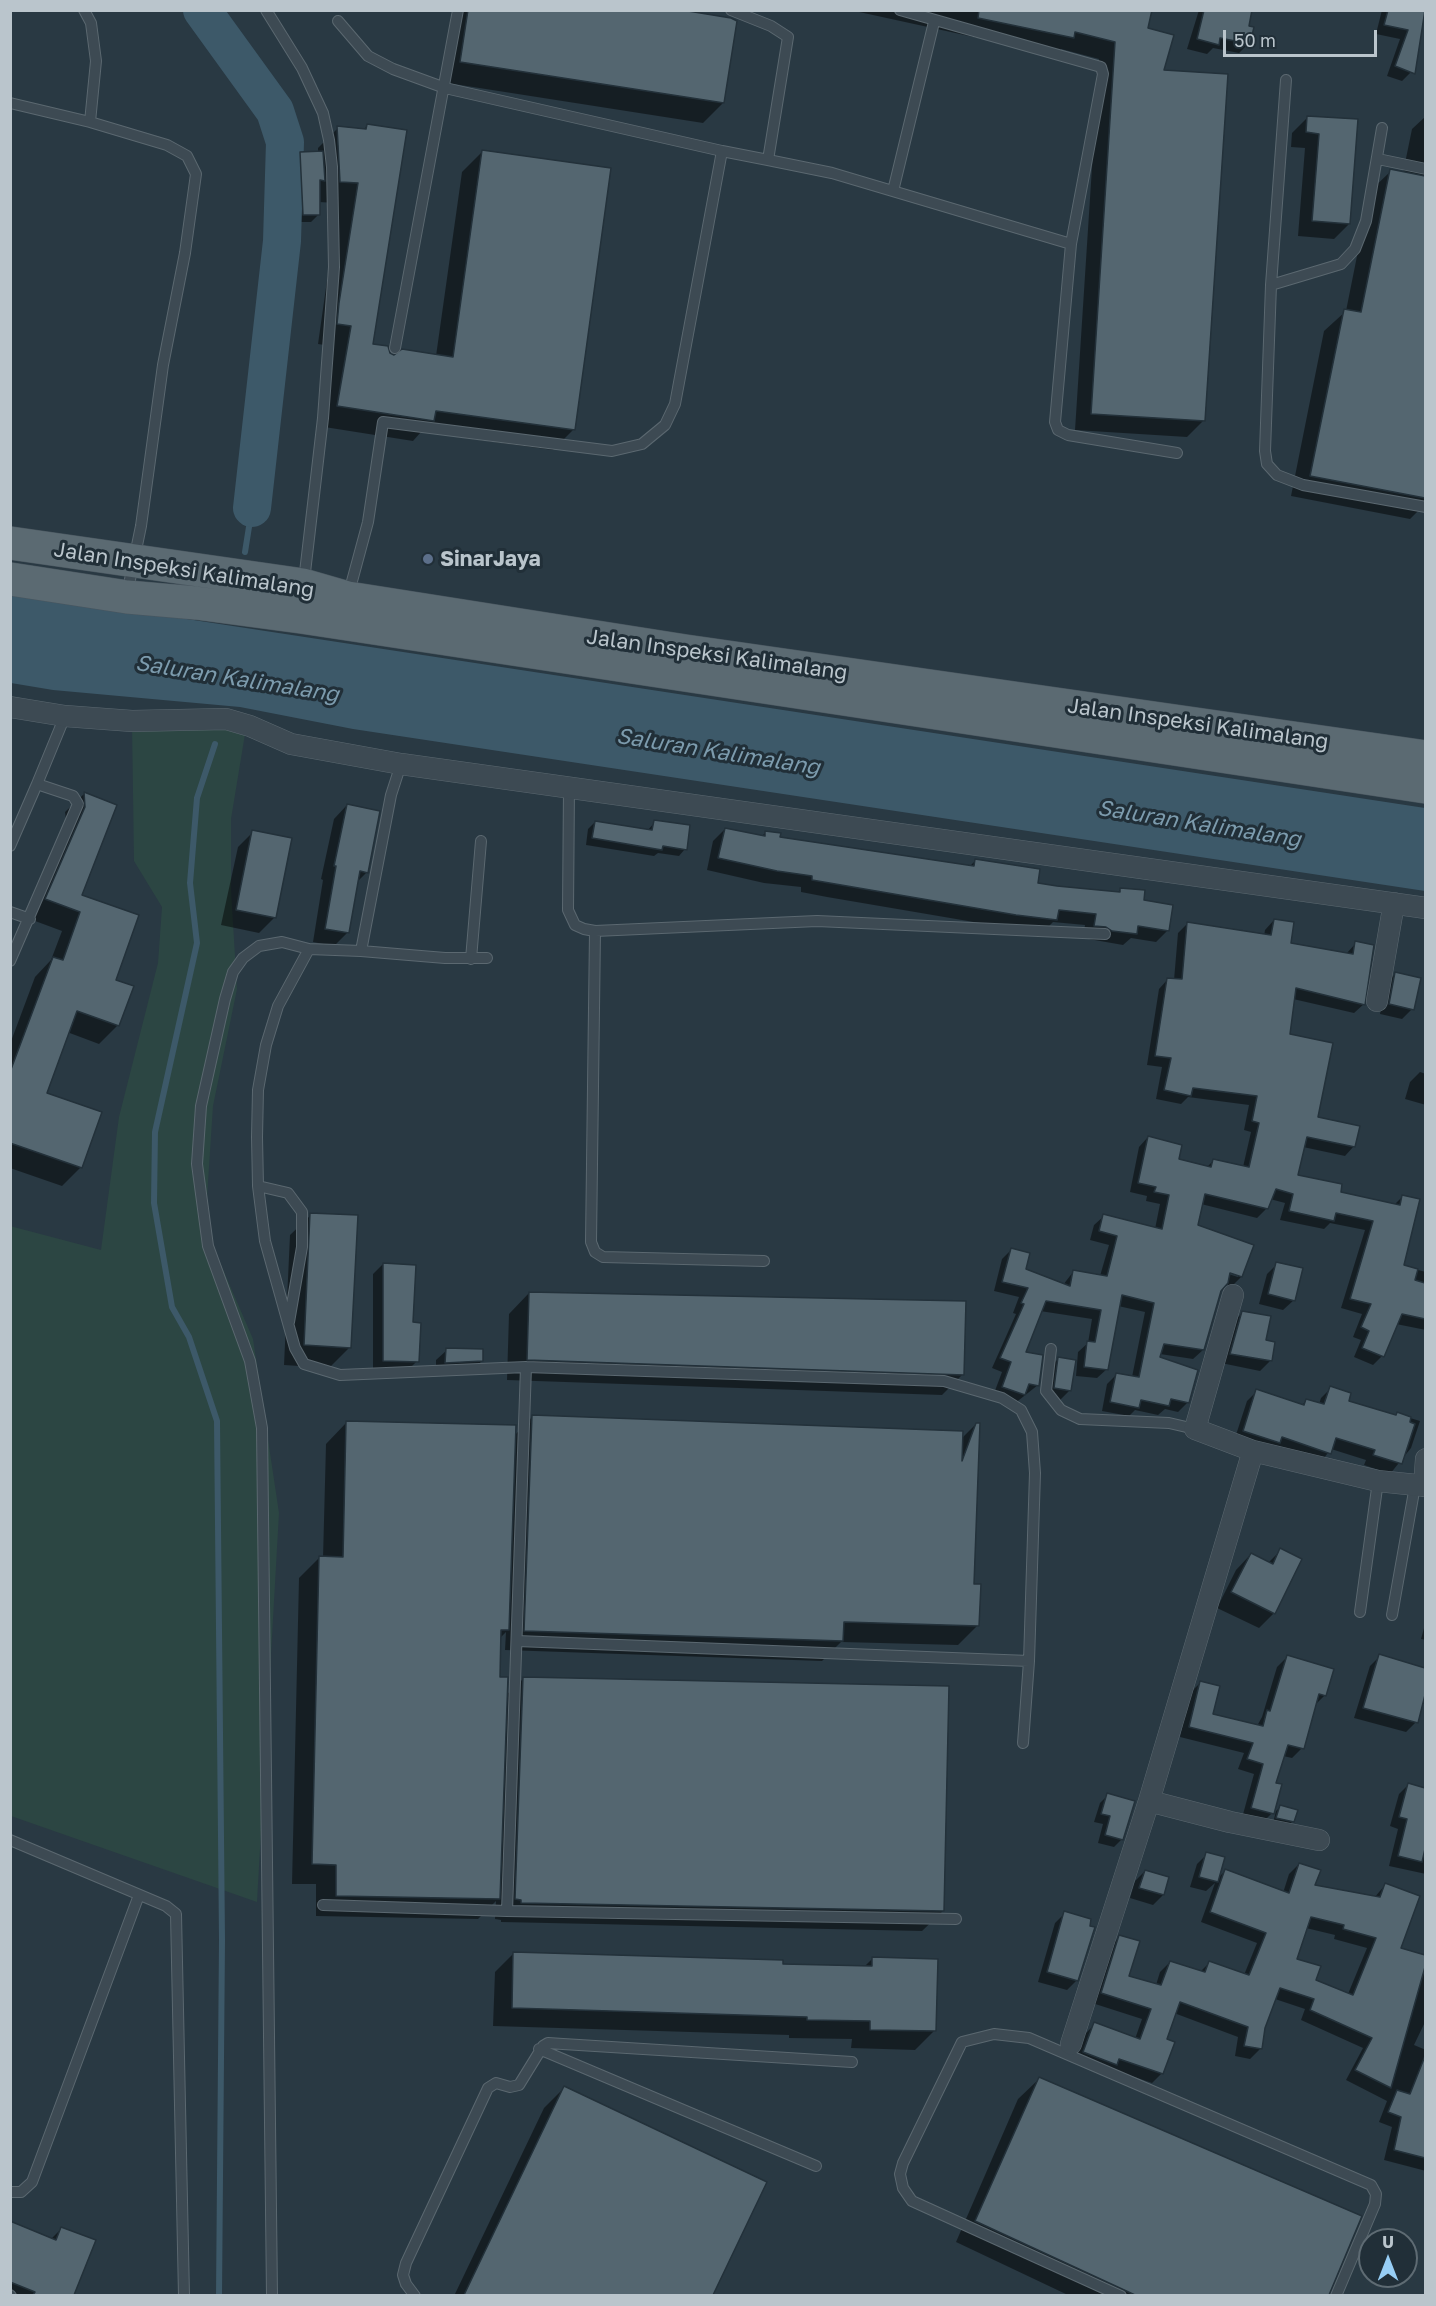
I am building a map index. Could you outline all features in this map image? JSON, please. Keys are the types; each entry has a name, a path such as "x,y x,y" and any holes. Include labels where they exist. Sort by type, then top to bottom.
{"main road":[{"name":"Jalan Inspeksi Kalimalang","path":"10,543 269,581 297,604"},
{"name":"Jalan Inspeksi Kalimalang","path":"10,579 127,597 196,603 297,604 685,664 1242,745 1425,757"},
{"name":"Jalan Inspeksi Kalimalang","path":"1242,745 1425,787"}],"street":[{"path":"10,707 65,716 132,721 226,719 250,726 291,744 401,764 1425,908"},
{"path":"1377,1001 1394,903"},
{"path":"1233,1295 1195,1429 1253,1451 1378,1481 1422,1486 1425,1459"},
{"path":"1071,2044 1149,1801 1253,1451"},
{"path":"1149,1801 1230,1822 1319,1839"}],"lane":[{"path":"84,10 91,22 96,61 90,122"},
{"path":"266,10 302,68 323,113 330,140 332,167 334,267 323,418 297,604"},
{"path":"395,348 458,10"},
{"path":"731,10 771,26 788,37 768,160"},
{"path":"900,10 934,22 1097,64 1101,67 1103,74 1071,244 1055,422 1058,430 1068,435 1177,453"},
{"path":"338,21 368,56 393,69 445,88 722,151 832,173 1071,244"},
{"path":"893,191 934,22"},
{"path":"1286,80 1271,285 1265,451 1268,464 1277,475 1303,485 1425,507"},
{"path":"10,103 90,122 167,145 187,156 196,174 127,597"},
{"path":"1271,285 1341,264 1355,249 1366,221 1382,128"},
{"path":"347,611 368,522 384,418 612,451 642,444 665,425 675,404 722,151"},
{"path":"1378,159 1425,169"},
{"path":"10,846 65,716"},
{"path":"361,951 391,795 401,764"},
{"path":"10,961 78,804 73,796 37,784"},
{"path":"569,787 568,910 575,925 595,931 817,921 1105,934"},
{"path":"471,959 481,841"},
{"path":"10,912 30,919"},
{"path":"595,931 591,1242 595,1252 603,1257 764,1261"},
{"path":"272,2295 262,1428 250,1360 208,1245 197,1164 201,1106 233,972 243,958 259,946 282,942 309,949 471,959 487,958"},
{"path":"309,949 278,1006 266,1045 258,1090 258,1186 265,1241 295,1348 304,1364 340,1375 526,1367 944,1381 1002,1398 1021,1410 1032,1432 1035,1473 1029,1661 1023,1743"},
{"path":"258,1186 288,1193 302,1212 302,1247 289,1326"},
{"path":"1051,1348 1047,1391 1060,1410 1080,1419 1170,1422 1195,1429"},
{"path":"507,1911 526,1367"},
{"path":"1360,1612 1378,1481"},
{"path":"1392,1615 1422,1486"},
{"path":"517,1641 1029,1661"},
{"path":"10,1840 166,1906 176,1914 184,2295"},
{"path":"10,2192 21,2193 32,2182 139,1895"},
{"path":"323,1905 507,1911 956,1919"},
{"path":"1122,2295 912,2201 903,2188 900,2174 903,2163 962,2042 994,2034 1029,2038 1371,2185 1376,2194 1375,2205 1336,2295"},
{"path":"415,2295 406,2284 404,2275 406,2263 488,2088 496,2083 510,2087 519,2085 540,2049 548,2043 852,2062"},
{"path":"540,2049 816,2166"}],"green space":[{"path":"132,724 246,728 231,819 231,890 237,989 213,1106 205,1228 253,1339 279,1513 257,1902 11,1816 10,1226 101,1250 119,1117 158,963 162,907 134,861"}],"water":[{"name":"Saluran Kalimalang","path":"10,592 1425,808 1425,891 353,729 240,707 53,690 11,683"}],"building":[{"path":"468,10 682,10 731,18 737,21 724,103 460,62"},
{"path":"979,10 1152,10 1148,28 1174,35 1164,70 1228,74 1205,421 1091,414 1115,42 1075,32 1074,38 978,18"},
{"path":"1204,10 1252,10 1249,26 1254,27 1250,44 1220,38 1219,45 1197,39"},
{"path":"1388,10 1425,10 1415,74 1395,66 1408,30 1384,25"},
{"path":"1307,116 1358,119 1350,224 1312,221 1319,134 1306,132"},
{"path":"367,124 407,130 373,344 388,346 390,353 394,355 402,349 453,357 482,150 611,168 575,430 436,411 434,421 337,406 351,326 337,324 358,183 340,182 337,126 366,129"},
{"path":"323,151 325,181 320,180 320,215 303,215 300,152"},
{"path":"1390,169 1425,176 1425,498 1310,476 1344,309 1361,312"},
{"path":"84,792 117,805 82,895 139,915 116,980 134,986 119,1026 77,1011 47,1093 102,1112 82,1168 10,1143 10,1072 53,957 63,960 80,912 45,899 85,807"},
{"path":"347,804 380,811 368,873 360,871 349,933 325,929 336,866 334,866"},
{"path":"654,820 690,825 687,850 663,846 662,850 592,838 595,821 652,830"},
{"path":"725,828 765,836 765,831 781,833 780,837 974,866 975,859 1040,869 1038,883 1057,886 1120,892 1120,888 1145,890 1144,900 1173,905 1169,931 1138,926 1137,934 1112,931 1106,927 1094,926 1096,914 1059,910 1057,920 812,880 812,876 718,858"},
{"path":"252,830 292,838 276,918 236,910"},
{"path":"1274,919 1294,922 1291,943 1353,954 1355,941 1374,945 1365,1005 1296,988 1290,1034 1333,1043 1318,1117 1360,1126 1355,1147 1307,1137 1298,1175 1342,1184 1341,1192 1400,1205 1402,1195 1420,1199 1404,1265 1418,1269 1415,1280 1425,1283 1425,1319 1402,1314 1384,1357 1362,1348 1369,1331 1361,1327 1371,1304 1350,1299 1373,1221 1336,1213 1334,1221 1289,1211 1293,1194 1276,1189 1268,1209 1205,1194 1198,1225 1254,1245 1242,1277 1230,1273 1228,1283 1221,1291 1204,1350 1164,1344 1160,1357 1198,1370 1189,1403 1171,1399 1169,1406 1141,1400 1139,1408 1110,1402 1116,1373 1139,1377 1154,1303 1122,1295 1108,1370 1084,1367 1087,1341 1095,1342 1101,1310 1046,1301 1026,1352 1043,1355 1039,1386 1029,1384 1025,1395 1002,1387 1011,1362 1000,1358 1024,1304 1021,1303 1028,1288 1002,1282 1011,1248 1030,1253 1026,1269 1070,1286 1073,1270 1107,1276 1117,1236 1099,1231 1103,1214 1162,1229 1169,1195 1154,1192 1156,1187 1138,1183 1148,1136 1182,1145 1179,1159 1211,1167 1213,1159 1249,1167 1259,1123 1252,1121 1257,1096 1193,1088 1191,1096 1164,1090 1171,1058 1155,1056 1167,978 1182,979 1187,922 1271,935"},
{"path":"1395,972 1421,978 1414,1010 1389,1004"},
{"path":"310,1213 358,1215 351,1348 304,1345"},
{"path":"1276,1262 1303,1268 1295,1301 1268,1294"},
{"path":"383,1263 416,1265 413,1322 421,1323 419,1362 383,1361"},
{"path":"529,1292 966,1301 964,1375 527,1360"},
{"path":"1242,1311 1271,1316 1266,1340 1275,1342 1272,1361 1230,1354"},
{"path":"446,1348 483,1349 483,1361 445,1363"},
{"path":"1058,1357 1076,1360 1071,1391 1054,1388"},
{"path":"1330,1386 1351,1393 1349,1401 1396,1415 1397,1412 1411,1417 1410,1422 1415,1424 1402,1464 1373,1455 1375,1450 1336,1438 1331,1454 1282,1437 1280,1443 1243,1431 1256,1389 1304,1405 1306,1399 1324,1404"},
{"path":"532,1415 963,1431 962,1461 976,1423 980,1423 974,1584 981,1584 979,1626 844,1622 843,1641 524,1631"},
{"path":"346,1421 516,1425 509,1630 501,1630 500,1677 508,1677 500,1899 336,1896 336,1865 312,1864 319,1556 343,1557"},
{"path":"1280,1548 1302,1559 1275,1614 1231,1592 1251,1553 1273,1564"},
{"path":"1379,1654 1425,1668 1425,1695 1418,1723 1363,1708"},
{"path":"1287,1655 1334,1669 1326,1696 1319,1694 1304,1749 1288,1745 1276,1783 1282,1784 1274,1814 1251,1808 1263,1764 1247,1759 1253,1743 1189,1727 1200,1681 1220,1686 1213,1714 1263,1726 1267,1710 1270,1711"},
{"path":"523,1677 949,1686 944,1911 521,1903 521,1900 515,1899"},
{"path":"1408,1783 1425,1788 1425,1849 1422,1862 1398,1856 1407,1819 1399,1817"},
{"path":"1107,1793 1135,1801 1123,1840 1105,1835 1110,1816 1101,1814"},
{"path":"1280,1805 1298,1810 1294,1822 1276,1818"},
{"path":"1206,1852 1225,1857 1218,1882 1199,1877"},
{"path":"1299,1863 1321,1870 1315,1885 1380,1897 1385,1883 1420,1896 1401,1948 1425,1955 1425,1967 1391,2088 1355,2070 1372,2038 1310,2010 1314,1999 1280,1988 1265,2028 1262,2049 1244,2046 1248,2027 1180,2002 1167,2039 1175,2042 1163,2074 1119,2059 1117,2065 1083,2052 1094,2022 1140,2039 1151,2009 1101,1993 1119,1935 1140,1941 1129,1976 1161,1985 1170,1961 1205,1972 1209,1961 1249,1975 1266,1933 1210,1912 1225,1869 1289,1893","holes":["1311,1917 1344,1925 1343,1929 1376,1938 1353,1995 1316,1980 1321,1966 1297,1959"]},
{"path":"1145,1870 1169,1877 1164,1895 1139,1888"},
{"path":"1064,1911 1091,1919 1090,1926 1095,1927 1078,1981 1047,1972"},
{"path":"513,1952 783,1960 783,1964 872,1966 872,1957 938,1959 936,2031 870,2030 870,2021 807,2020 807,2017 512,2008"},
{"path":"1425,2056 1425,2158 1394,2150 1401,2117 1388,2112 1397,2090 1410,2094"},
{"path":"1039,2077 1362,2216 1329,2295 1135,2295 975,2221"},
{"path":"564,2086 767,2182 713,2295 464,2295"},
{"path":"10,2221 56,2240 61,2227 96,2240 74,2295 33,2295 35,2292 10,2282"}],"waterway":[{"path":"202,10 275,111 285,142 282,241 252,508"},
{"path":"245,552 252,508"},
{"path":"215,744 197,798 190,883 197,943 155,1132 154,1203 172,1307 189,1337 217,1421 222,1940 219,2296"}],"place":[{"name":"SinarJaya","path":"428,559"}]}
